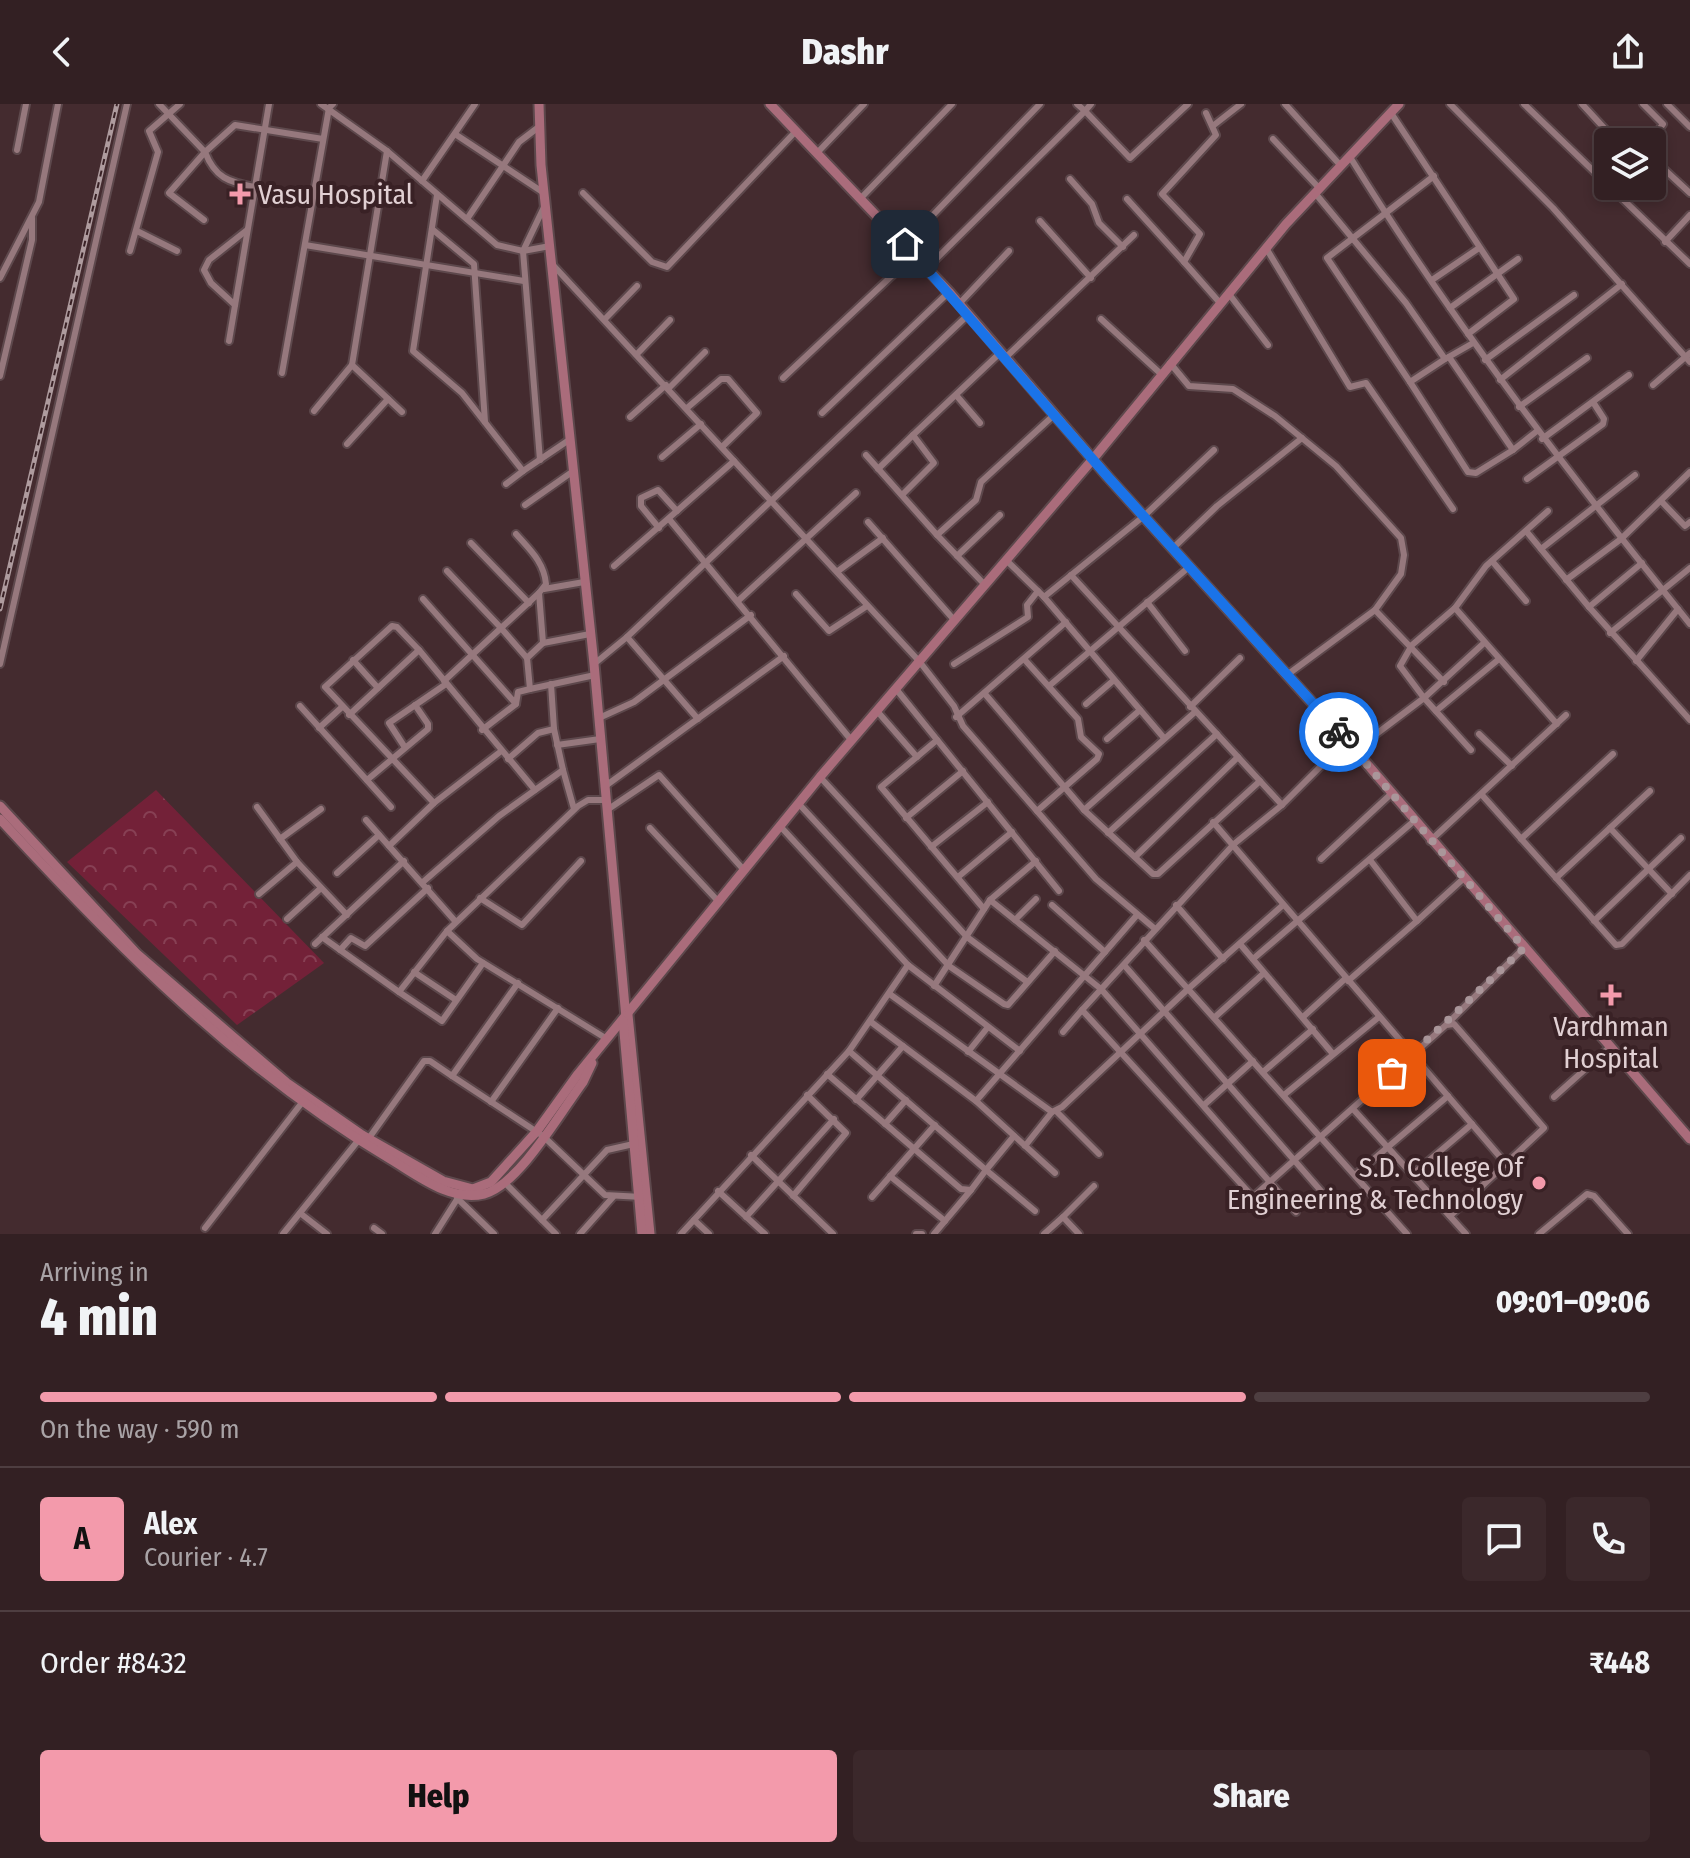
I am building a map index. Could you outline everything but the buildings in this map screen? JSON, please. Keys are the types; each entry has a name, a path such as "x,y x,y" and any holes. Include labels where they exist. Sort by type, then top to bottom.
{"main road":[{"path":"539,104 545,199 599,718 638,1143 642,1234"},
{"path":"770,104 949,292 1172,549 1355,750 1430,841 1690,1139"},
{"path":"0,806 115,943 304,1100 430,1182 460,1194 483,1194 504,1182 583,1082 607,1039 798,803 1093,459 1266,248 1399,104"},
{"path":"0,819 46,863"},
{"path":"460,1194 491,1182 540,1134"},
{"path":"642,1197 650,1234"}],"street":[{"path":"17,150 26,104"},
{"path":"0,376 32,240 32,218 58,104"},
{"path":"0,664 127,104"},
{"path":"159,104 171,113 205,152 221,177 254,187"},
{"path":"130,251 159,149 149,131 180,104"},
{"path":"229,341 269,104"},
{"path":"321,104 331,106 497,245 523,251 550,246"},
{"path":"422,181 475,104"},
{"path":"817,153 864,104"},
{"path":"861,198 952,104"},
{"path":"905,244 1040,104"},
{"path":"1077,104 1132,158 1188,104"},
{"path":"927,268 1091,104"},
{"path":"1214,125 1241,104"},
{"path":"1285,104 1341,166"},
{"path":"1450,104 1688,357 1653,385"},
{"path":"1524,104 1594,172"},
{"path":"1582,104 1604,128"},
{"path":"1643,104 1663,126 1661,128"},
{"path":"1654,115 1666,104 1690,127"},
{"path":"282,373 331,106"},
{"path":"1184,262 1200,236 1162,194 1214,137 1214,125 1206,113"},
{"path":"1391,113 1514,301 1468,334"},
{"path":"467,219 523,137 540,126"},
{"path":"204,220 169,193 232,127 263,128 323,139"},
{"path":"583,193 652,262 667,267 796,131"},
{"path":"455,134 545,199 523,251 540,460"},
{"path":"1273,139 1406,303 1513,450"},
{"path":"314,411 352,365 387,151"},
{"path":"1350,157 1385,214 1542,439 1688,619"},
{"path":"1666,171 1690,193"},
{"path":"1434,176 1327,259 1470,474 1513,450 1537,431"},
{"path":"1070,179 1092,204 1099,223 1123,247"},
{"path":"437,195 413,351 453,384 523,471"},
{"path":"1127,199 1220,303"},
{"path":"1622,200 1690,264"},
{"path":"1665,242 1690,215"},
{"path":"0,278 32,218"},
{"path":"1040,221 1091,278"},
{"path":"432,229 473,262 485,422"},
{"path":"235,305 211,283 204,270 209,260 247,230"},
{"path":"137,231 177,251"},
{"path":"878,469 956,395 1091,278 1134,235"},
{"path":"305,245 524,281"},
{"path":"1266,248 1350,387 1366,383 1453,509"},
{"path":"1432,280 1479,248"},
{"path":"959,304 1009,251"},
{"path":"783,378 915,254"},
{"path":"1450,308 1518,259"},
{"path":"552,264 919,661 954,706 956,717 1096,879 1154,928"},
{"path":"1500,380 1622,284"},
{"path":"605,319 637,286"},
{"path":"822,413 949,292"},
{"path":"1228,293 1268,345"},
{"path":"1485,360 1574,295"},
{"path":"482,730 516,704 518,692 594,669 968,315"},
{"path":"1101,319 1161,374"},
{"path":"637,354 670,320"},
{"path":"1410,382 1473,343"},
{"path":"630,417 705,352"},
{"path":"1519,407 1587,358"},
{"path":"1170,363 1189,386 1233,389 1302,438 1336,466 1400,534 1404,565 1395,584 1375,610 1287,675"},
{"path":"352,365 402,412"},
{"path":"1542,439 1629,375"},
{"path":"687,408 721,379 728,379 757,413 722,447"},
{"path":"956,395 980,423"},
{"path":"347,444 388,399"},
{"path":"1527,479 1604,422 1593,402"},
{"path":"937,535 976,500 981,482 1054,415"},
{"path":"662,457 701,424"},
{"path":"902,495 934,463 913,435"},
{"path":"1172,549 1217,506 1302,438"},
{"path":"506,484 569,440"},
{"path":"954,664 1028,617 1027,605 1071,575 1144,516 1214,450"},
{"path":"866,455 985,585"},
{"path":"614,566 734,461"},
{"path":"525,505 572,472"},
{"path":"1566,580 1621,539 1690,472"},
{"path":"1541,549 1635,475"},
{"path":"659,528 641,506 641,498 658,490 677,511"},
{"path":"739,600 856,493"},
{"path":"1661,501 1688,527"},
{"path":"1471,750 1400,666 1412,645 1455,608 1492,561 1548,511"},
{"path":"957,556 1000,515"},
{"path":"669,519 707,561 852,741"},
{"path":"868,522 955,621"},
{"path":"1526,531 1610,633 1690,720"},
{"path":"404,746 389,723 445,682 529,603 546,582 542,565 516,534"},
{"path":"838,571 883,538"},
{"path":"471,543 529,603"},
{"path":"1006,560 1066,622 1164,738"},
{"path":"1492,561 1526,601"},
{"path":"1589,607 1642,563"},
{"path":"1049,686 1189,567"},
{"path":"1610,633 1690,568"},
{"path":"447,571 527,658 530,689"},
{"path":"1071,575 1282,805"},
{"path":"540,592 584,582"},
{"path":"540,592 543,643"},
{"path":"796,594 829,631 867,606"},
{"path":"423,599 516,704"},
{"path":"1147,602 1185,651"},
{"path":"1455,608 1557,724"},
{"path":"1636,661 1678,609"},
{"path":"1375,610 1412,645 1444,682"},
{"path":"599,718 621,710 751,615"},
{"path":"956,717 1066,622"},
{"path":"434,803 325,687 392,626 419,650 500,752 535,790"},
{"path":"527,658 543,643 590,634"},
{"path":"627,637 698,719"},
{"path":"1355,750 1444,682 1484,643"},
{"path":"349,715 419,650"},
{"path":"604,787 784,656"},
{"path":"1084,810 1164,738 1240,658"},
{"path":"1024,659 1078,719 1082,739 1099,754 1037,811"},
{"path":"1436,711 1499,659"},
{"path":"353,660 378,688"},
{"path":"1086,704 1114,680"},
{"path":"551,684 554,729 574,809"},
{"path":"896,689 1059,891"},
{"path":"985,694 1084,810 1156,875 1260,781"},
{"path":"367,780 428,727 415,705"},
{"path":"300,706 391,807"},
{"path":"319,728 342,707"},
{"path":"1107,739 1140,710"},
{"path":"877,711 917,757"},
{"path":"1430,841 1566,715"},
{"path":"508,759 538,733 554,729"},
{"path":"1108,833 1217,734"},
{"path":"1479,734 1512,766"},
{"path":"557,745 600,739"},
{"path":"937,740 881,787 984,909"},
{"path":"1063,1032 1154,928 1234,844 1282,805 1346,741"},
{"path":"389,846 434,803 500,752"},
{"path":"1521,839 1613,754"},
{"path":"1135,857 1238,757"},
{"path":"340,950 351,938 365,946 425,885 535,790 563,770"},
{"path":"906,818 963,771"},
{"path":"399,992 455,921 574,809 588,800 606,805 659,775 743,869"},
{"path":"820,777 967,937 1026,981"},
{"path":"1556,878 1650,791"},
{"path":"1321,859 1391,794"},
{"path":"1482,795 1618,945 1690,875"},
{"path":"931,847 988,802"},
{"path":"798,803 949,966 1006,1005 1055,951"},
{"path":"257,807 297,862 347,915"},
{"path":"280,839 321,809"},
{"path":"366,820 455,921"},
{"path":"1253,959 1414,821"},
{"path":"1213,822 1507,1165"},
{"path":"780,826 908,965 1020,1051"},
{"path":"650,828 717,900"},
{"path":"1610,828 1672,894"},
{"path":"958,877 1012,832"},
{"path":"337,873 379,835"},
{"path":"1594,921 1647,867 1681,838"},
{"path":"1370,860 1417,921"},
{"path":"315,944 404,861"},
{"path":"480,898 522,925 581,861"},
{"path":"934,986 990,900 1036,861"},
{"path":"259,894 297,862"},
{"path":"1303,1017 1463,879"},
{"path":"287,919 321,888"},
{"path":"1015,920 1036,899"},
{"path":"990,900 1101,989 1296,1212"},
{"path":"1052,905 1105,952"},
{"path":"1176,905 1223,959"},
{"path":"1025,1146 1054,1112 1119,1051 1283,905"},
{"path":"976,1101 1137,915"},
{"path":"447,931 483,963 607,1039"},
{"path":"322,937 440,1021 483,963"},
{"path":"1144,940 1407,1234"},
{"path":"1240,944 1333,1054"},
{"path":"1082,1010 1250,1197 1259,1193 1294,1158 1354,1110 1524,948"},
{"path":"681,1234 849,1051 891,995 908,965"},
{"path":"1124,965 1321,1191"},
{"path":"414,972 456,1000"},
{"path":"1215,1017 1264,973"},
{"path":"452,1076 518,983"},
{"path":"891,995 1054,1112 1099,1154"},
{"path":"491,1102 558,1008"},
{"path":"1284,1095 1379,1017"},
{"path":"871,1022 976,1101 1055,1173"},
{"path":"1446,1025 1456,1026 1542,1124 1542,1132 1450,1216"},
{"path":"968,1052 988,1027"},
{"path":"1263,1072 1313,1029"},
{"path":"856,1100 903,1046"},
{"path":"1554,1097 1611,1046"},
{"path":"849,1051 1035,1211"},
{"path":"283,1234 424,1061 430,1061 540,1134 605,1195 642,1197"},
{"path":"1204,1105 1253,1061"},
{"path":"827,1074 961,1189 971,1190"},
{"path":"793,1196 846,1130 807,1095"},
{"path":"1355,1175 1448,1096"},
{"path":"205,1228 304,1100"},
{"path":"885,1124 906,1100"},
{"path":"1354,1110 1466,1234"},
{"path":"746,1217 834,1119"},
{"path":"1412,1175 1472,1124"},
{"path":"872,1197 935,1125"},
{"path":"934,1234 1014,1136"},
{"path":"542,1220 607,1150 638,1143"},
{"path":"751,1155 833,1234"},
{"path":"890,1176 945,1221"},
{"path":"504,1182 556,1234"},
{"path":"1044,1234 1094,1186"},
{"path":"718,1191 765,1234"},
{"path":"435,1234 460,1194 494,1234"},
{"path":"1539,1234 1587,1194 1594,1196 1628,1234"},
{"path":"580,1234 613,1197"},
{"path":"300,1213 327,1234"},
{"path":"1063,1217 1079,1234"},
{"path":"694,1220 709,1234"},
{"path":"374,1228 382,1234"}],"green space":[{"path":"156,790 324,963 237,1025 67,862"}],"railway":[{"path":"0,609 117,104"}],"way so far":[{"path":"1339,732 1524,948 1392,1073"}],"place":[{"name":"Vasu Hospital","path":"240,194"},
{"name":"Vardhman Hospital","path":"1611,995"},
{"name":"S.D. College Of Engineering & Technology","path":"1539,1183"}],"route":[{"path":"905,244 1172,549 1339,732"}]}
